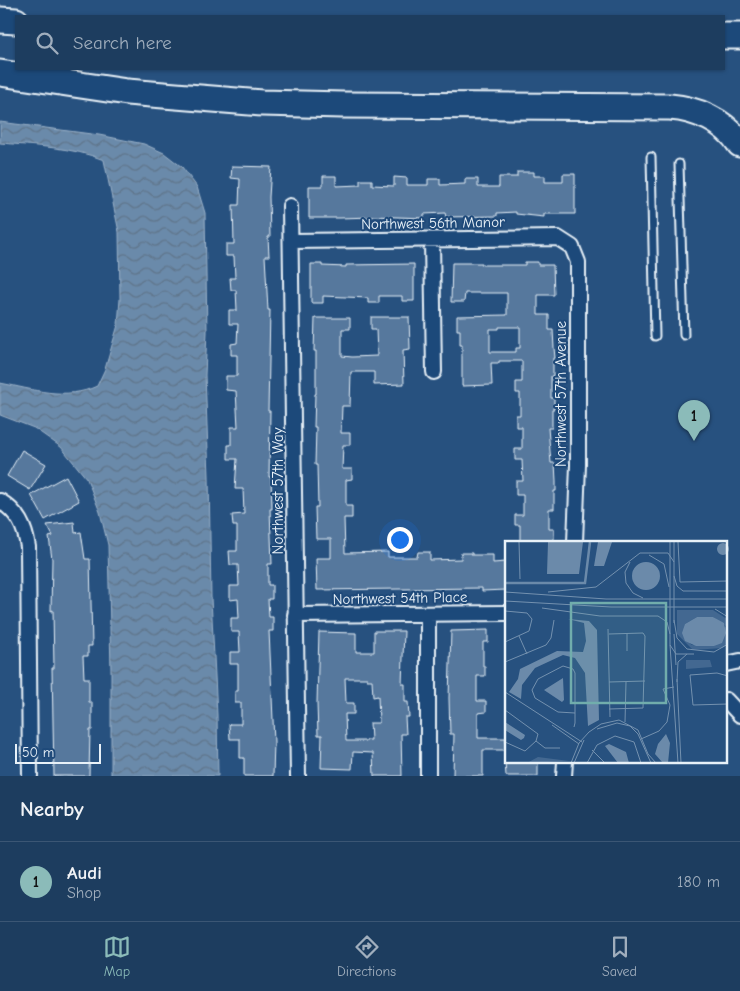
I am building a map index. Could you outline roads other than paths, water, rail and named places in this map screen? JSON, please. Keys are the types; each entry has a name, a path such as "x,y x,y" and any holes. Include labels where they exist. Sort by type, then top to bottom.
{"highway":[{"path":"0,20 15,21"},
{"path":"725,36 740,36"},
{"path":"0,73 127,92 262,103 378,106 670,107 689,110 708,118 725,128 740,144"}],"street":[{"name":"Northwest 57th Way","path":"290,206 292,241 298,776"},
{"name":"Northwest 56th Manor","path":"292,241 558,238 572,247"},
{"path":"432,240 434,372"},
{"name":"Northwest 57th Avenue","path":"572,247 578,262 578,465 575,541"},
{"path":"0,501 18,516 25,529 28,547 30,776"},
{"name":"Northwest 54th Place","path":"295,615 505,613"},
{"path":"428,614 428,776"},
{"path":"728,702 740,715"}],"lane":[{"path":"651,157 655,336"},
{"path":"679,164 684,336"}],"water":[{"path":"0,122 99,135 144,144 164,153 182,167 197,187 205,213 207,332 205,375 218,776 111,776 108,545 100,512 87,479 61,447 34,428 0,415 0,383 37,391 61,393 73,393 97,386 105,369 118,325 120,299 119,232 104,160 79,152 40,146 0,143"}],"place":[{"name":"Audi","path":"694,441"}]}
